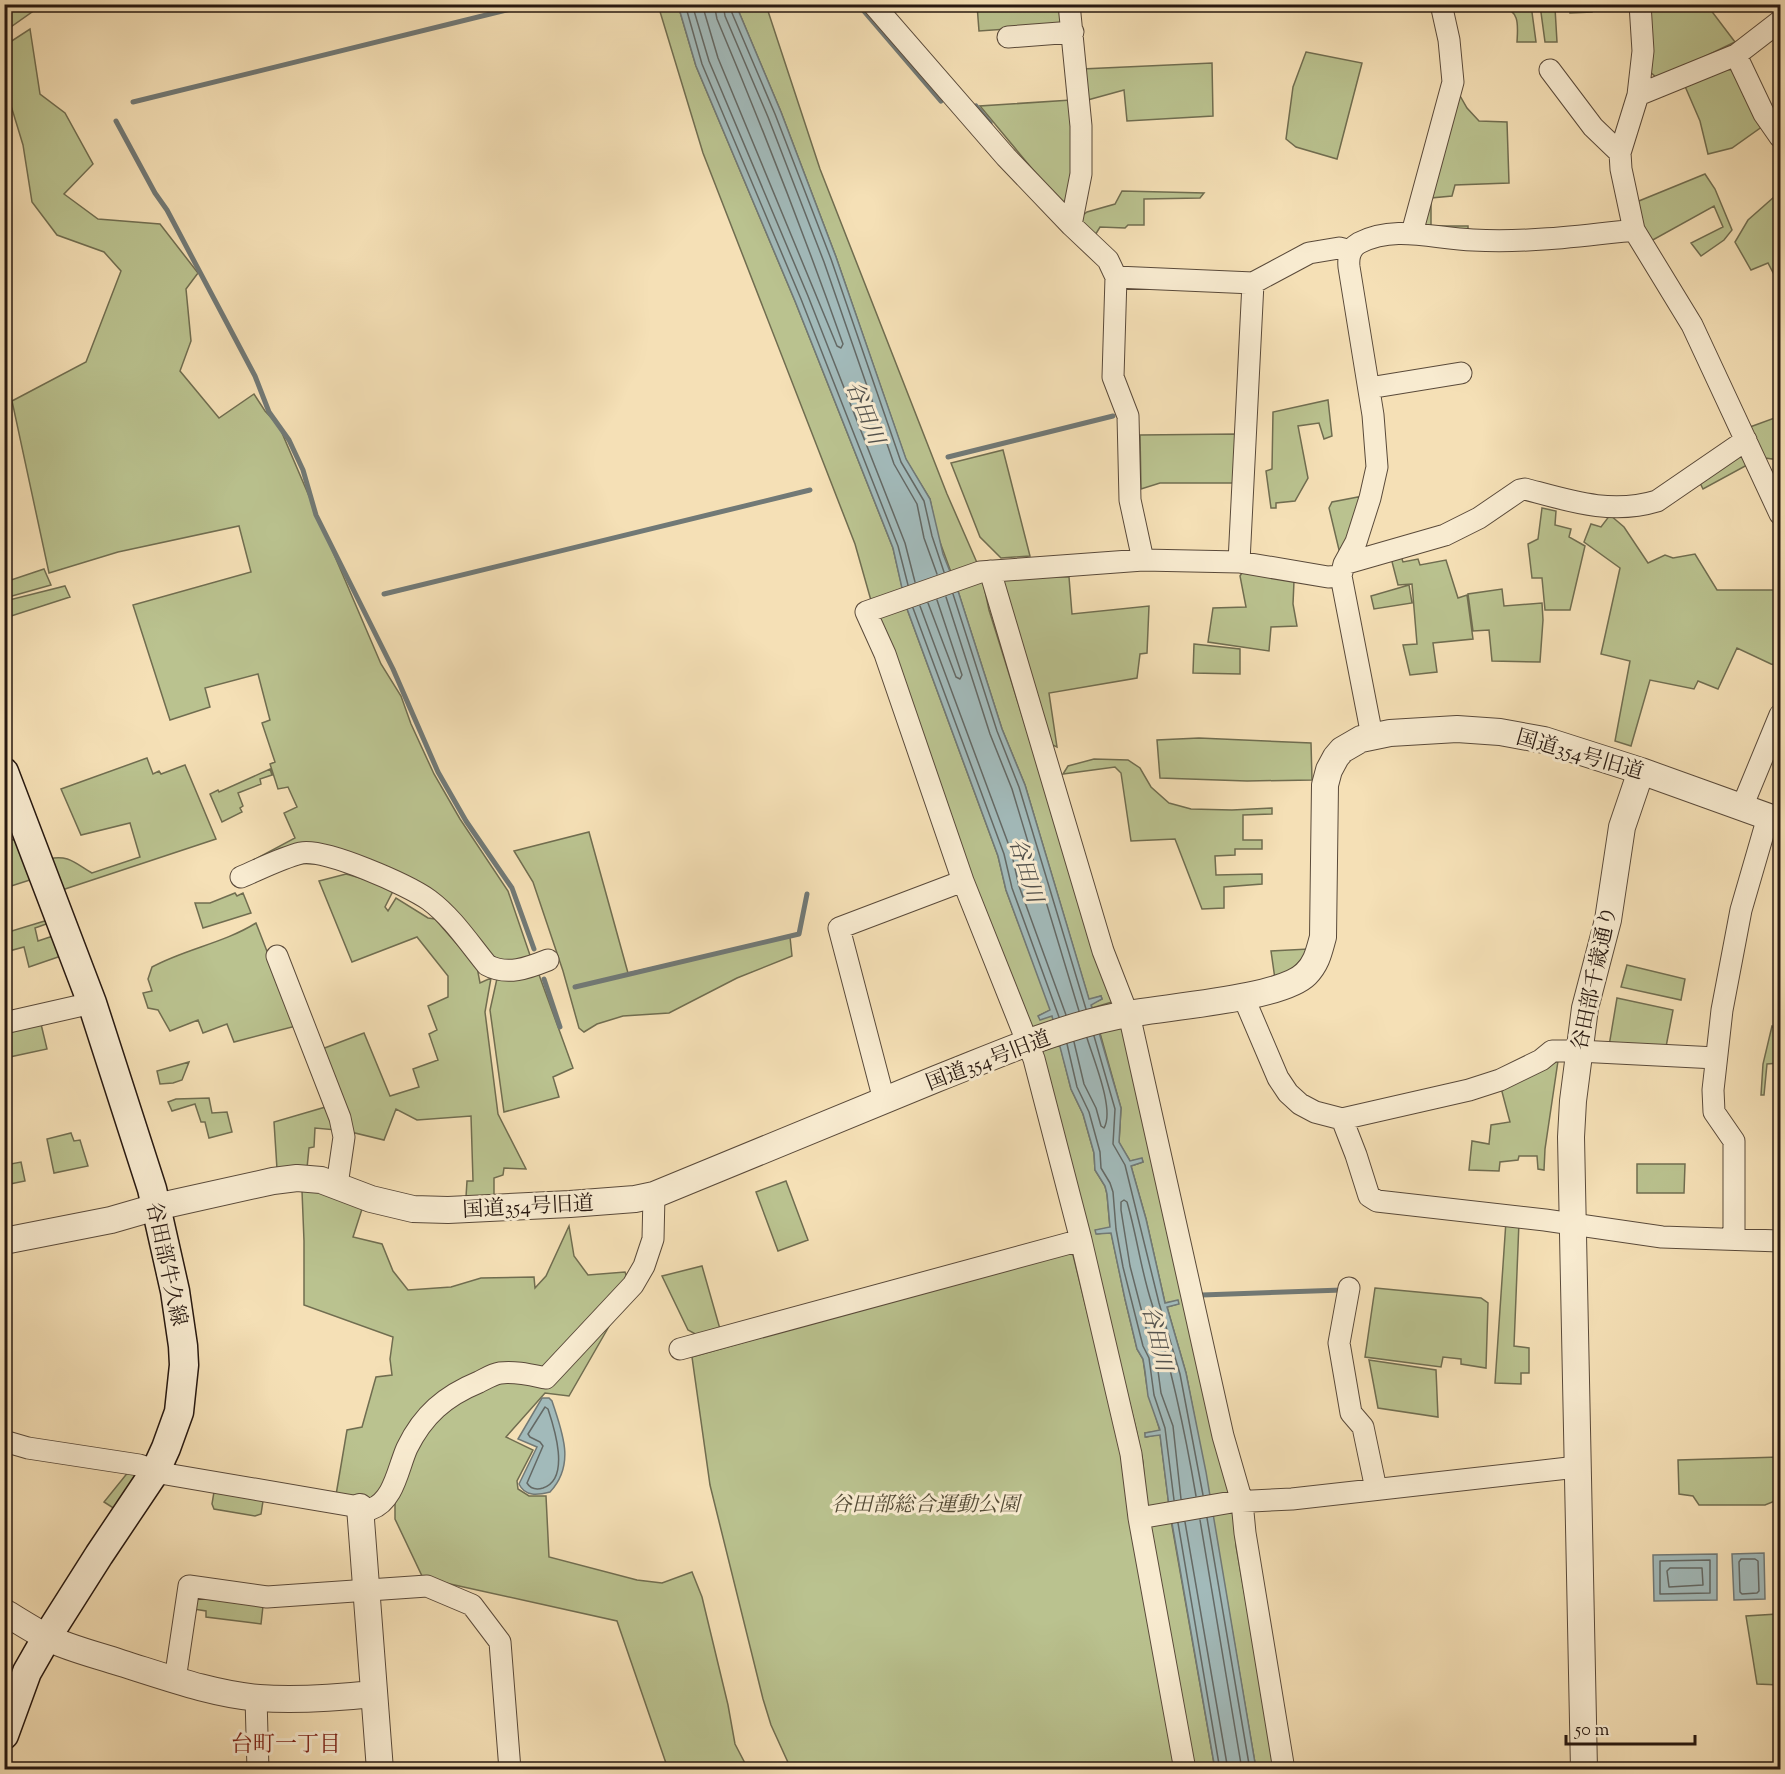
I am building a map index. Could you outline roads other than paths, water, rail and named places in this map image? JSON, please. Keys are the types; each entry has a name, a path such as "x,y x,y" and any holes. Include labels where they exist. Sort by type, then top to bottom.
{"main road":[{"name":"谷田部牛久線","path":"4,772 92,1003 156,1207 181,1325 184,1365 182,1395 175,1425 156,1470 47,1637 27,1672 4,1735"}],"street":[{"path":"873,4 1006,156 1071,225 1108,260 1116,277 1113,377 1128,416 1130,500 1143,560"},
{"path":"1069,4 1081,126 1081,174 1071,225"},
{"path":"1412,233 1453,82 1449,40 1442,4"},
{"path":"1640,4 1643,51 1638,95 1620,153 1621,169 1634,230 1692,325 1780,514"},
{"path":"1638,95 1736,55 1780,21"},
{"path":"1008,37 1073,32"},
{"path":"1736,55 1764,114 1780,137"},
{"path":"1550,70 1593,127 1620,153"},
{"path":"1372,736 1342,570 1356,542 1377,467 1373,415 1349,267 1351,251 1359,243 1374,238 1412,233 1472,240 1555,238 1634,230"},
{"path":"1116,277 1253,283 1309,253 1339,248 1351,251"},
{"path":"1239,562 1253,283"},
{"path":"1369,388 1461,373"},
{"path":"1185,1770 1131,1454 1035,1040 963,881 885,654 866,612 985,572 1143,560 1239,562 1328,577 1342,570 1445,535 1479,518 1520,490 1526,489 1592,506 1615,508 1650,504 1746,440"},
{"path":"985,572 1118,993 1247,1544 1284,1770"},
{"path":"1742,807 1780,715"},
{"name":"国道354号旧道","path":"4,1241 111,1220 156,1207 297,1178 321,1180 392,1205 413,1209 448,1210 570,1204 635,1198 654,1194 1035,1040 1122,1015 1273,990 1305,975 1318,956 1323,937 1324,798 1329,770 1342,750 1352,743 1372,736 1457,729 1500,732 1553,742 1774,819"},
{"name":"谷田部千歳通り","path":"1584,1770 1572,1101 1585,1008 1608,920 1622,827 1641,771"},
{"path":"1734,1239 1734,1141 1714,1112 1716,1058 1722,1010 1741,910 1774,819"},
{"path":"241,877 303,853 319,854 375,873 428,900 447,916 487,965 496,970 526,969 549,960"},
{"path":"884,1100 838,928 963,881"},
{"path":"277,956 340,1118 344,1137 337,1185"},
{"path":"1243,996 1278,1077 1288,1093 1300,1104 1315,1112 1342,1119 1469,1090 1500,1080 1541,1060 1552,1051 1716,1058"},
{"path":"4,1023 92,1003"},
{"path":"1342,1119 1369,1196 1385,1203 1574,1224 1662,1237 1780,1241"},
{"path":"4,1441 28,1448 139,1465 166,1474 371,1509 377,1507 387,1498 407,1449 423,1419 440,1404 465,1387 499,1373 546,1378 633,1285 644,1266 653,1239 654,1194"},
{"path":"680,1349 1081,1240"},
{"path":"1349,1288 1339,1343 1351,1413 1364,1427 1376,1489"},
{"path":"1142,1518 1237,1502 1292,1499 1577,1467"},
{"path":"360,1507 380,1770"},
{"path":"175,1680 189,1586 267,1597 427,1586 472,1605 500,1642 510,1770"},
{"path":"4,1612 47,1637 80,1650 216,1691 256,1698 311,1700 373,1694"},
{"path":"256,1698 258,1770"}],"water":[{"name":"谷田川","path":"678,5 736,5 781,112 836,257 906,459 930,499 943,554 959,594 1002,729 1025,785 1089,999 1101,996 1102,999 1091,1005 1121,1108 1119,1142 1130,1161 1142,1158 1143,1162 1131,1166 1165,1303 1178,1300 1179,1304 1167,1307 1186,1373 1206,1472 1256,1769 1215,1769 1169,1506 1160,1435 1145,1437 1145,1433 1160,1430 1148,1396 1143,1359 1137,1349 1111,1233 1096,1234 1095,1230 1110,1227 1107,1194 1095,1170 1094,1153 1083,1114 1071,1089 1052,1016 1040,1020 1038,1016 1050,1010 1006,890 998,856 906,606 893,548 795,301 696,66"},
{"path":"542,1398 549,1398 552,1401 563,1436 565,1459 558,1481 550,1492 532,1494 525,1491 519,1484 537,1447 518,1439"},
{"path":"1764,1553 1765,1599 1734,1600 1732,1554"},
{"path":"1717,1554 1717,1600 1654,1601 1653,1555"}],"waterway":[{"path":"133,102 531,4"},
{"path":"858,4 941,101"},
{"path":"976,106 990,123"},
{"path":"116,121 155,193 167,210 255,376 269,412 289,440 303,470 316,515 393,669 438,772 466,821 512,888 534,949"},
{"path":"948,457 1113,416"},
{"path":"384,594 810,490"},
{"path":"575,987 799,934 807,894"},
{"path":"544,979 560,1027"},
{"path":"1202,1295 1342,1290"}],"district":[{"name":"台町一丁目","path":"286,1743"}],"park label":[{"name":"谷田部総合運動公園","path":"925,1504"}]}
